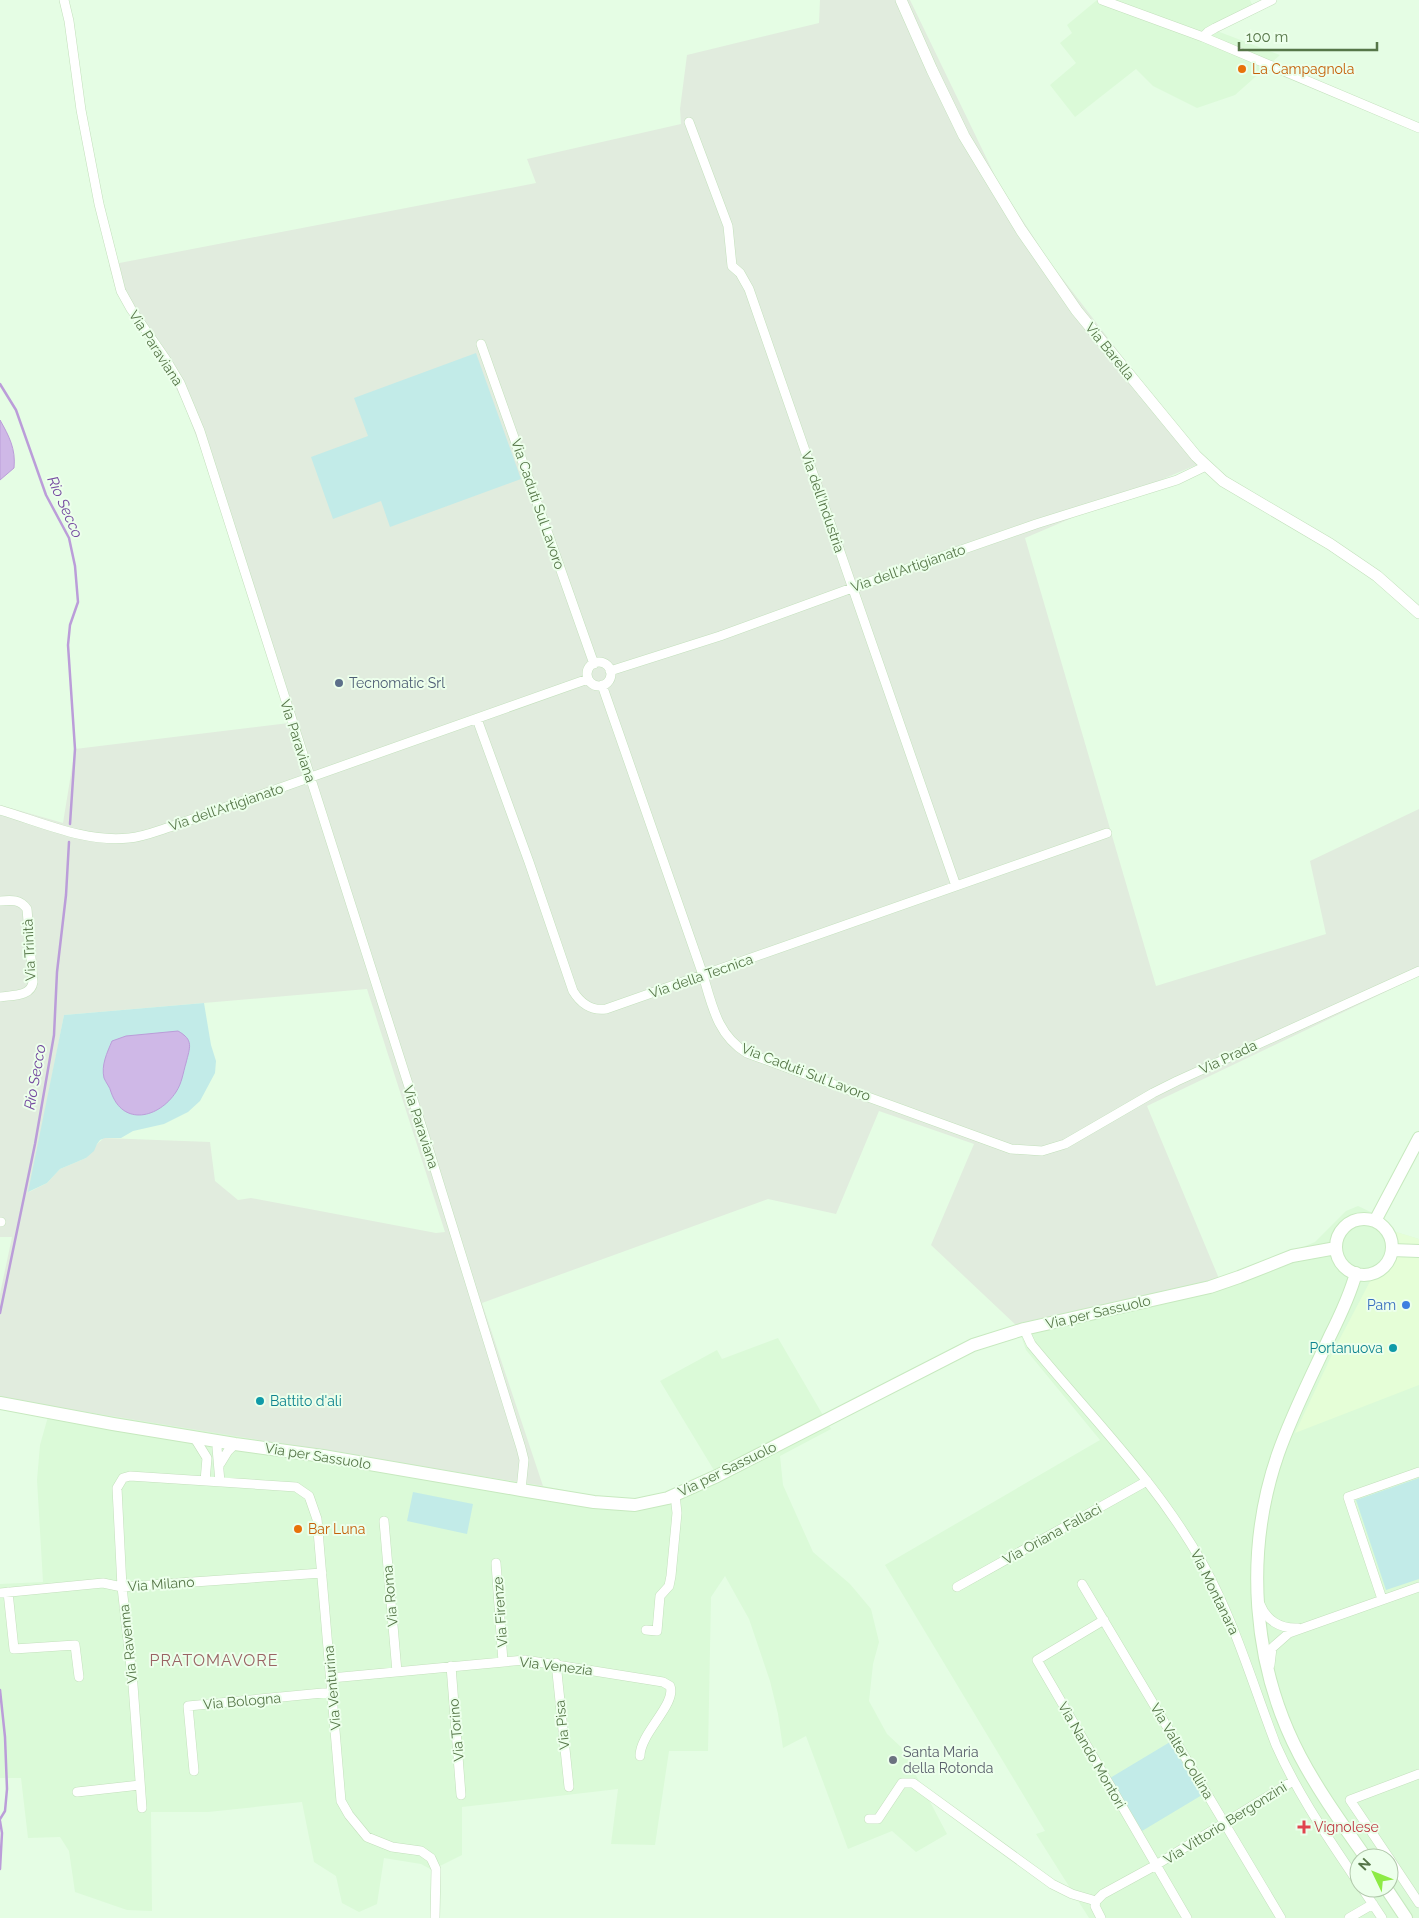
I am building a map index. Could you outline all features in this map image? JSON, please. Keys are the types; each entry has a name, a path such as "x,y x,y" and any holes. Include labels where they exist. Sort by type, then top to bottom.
{"main road":[{"path":"1375,1221 1419,1138"},
{"path":"1359,1219 1375,1221 1382,1225 1390,1236 1392,1250 1385,1265 1379,1270 1364,1275 1356,1273 1344,1266 1340,1261 1336,1248 1337,1240 1345,1226 1359,1219"},
{"name":"Via per Sassuolo","path":"0,1403 235,1444 323,1456 521,1490 621,1505 635,1505 675,1495 718,1476 973,1345 1024,1328 1210,1287 1240,1278 1292,1256 1336,1248"},
{"path":"1392,1250 1419,1251"},
{"path":"1356,1273 1342,1312 1278,1454 1267,1493 1261,1525 1257,1595 1269,1674 1288,1729 1300,1755 1322,1793 1359,1848"},
{"path":"1393,1898 1406,1918"}],"street":[{"name":"Via Paraviana","path":"64,0 69,21 81,110 99,204 121,290 134,314 180,383 200,431 424,1134 521,1448 524,1460 521,1490"},
{"name":"Via Barella","path":"901,0 958,124 1021,230 1077,311 1206,466 1235,489 1364,566 1397,592 1419,613"},
{"path":"1102,0 1203,37 1419,128"},
{"path":"1203,37 1215,28 1272,0"},
{"name":"Via dell’Industria","path":"689,122 728,226 732,266 740,273 749,289 956,886"},
{"name":"Via Caduti Sul Lavoro","path":"481,344 594,664"},
{"name":"Via dell'Artigianato","path":"610,671 720,636 852,588 1053,519 1177,480 1206,466"},
{"path":"604,663 610,671 608,681 602,685 596,685 588,679 589,668 594,664 604,663"},
{"name":"Via dell'Artigianato","path":"0,810 76,833 108,839 131,838 170,827 588,679"},
{"name":"Via Caduti Sul Lavoro","path":"602,685 719,1023 729,1039 747,1053 1012,1149 1042,1151"},
{"name":"Via della Tecnica","path":"477,719 577,998 590,1008 597,1010 606,1009 1106,834"},
{"name":"Via Trinità","path":"0,901 14,900 20,902 27,909 33,982 30,991 0,997"},
{"name":"Via Prada","path":"1042,1151 1065,1144 1176,1081 1419,971"},
{"name":"Via Montanara","path":"1024,1328 1031,1344 1146,1481 1184,1533 1215,1587 1240,1643 1276,1745 1293,1781 1309,1810 1349,1869"},
{"path":"194,1436 207,1458"},
{"path":"206,1481 207,1458 216,1440"},
{"path":"216,1440 220,1464 220,1482"},
{"path":"220,1464 235,1444"},
{"path":"1382,1599 1348,1496 1419,1472"},
{"name":"Via Venturina","path":"120,1480 130,1476 296,1487 304,1490 309,1496 315,1510 322,1573 342,1801 349,1815 368,1837 392,1847 421,1851 431,1858 436,1869 435,1918"},
{"name":"Via Ravenna","path":"120,1480 117,1488 122,1587 133,1685 142,1808"},
{"name":"Via Oriana Fallaci","path":"957,1587 1146,1481"},
{"path":"646,1630 657,1631 660,1596 669,1586 677,1513 675,1495"},
{"name":"Via Roma","path":"384,1521 397,1672"},
{"name":"Via Firenze","path":"496,1563 503,1662"},
{"name":"Via Milano","path":"4,1593 103,1583 122,1587 322,1573"},
{"name":"Via Valter Collina","path":"1082,1584 1281,1918"},
{"path":"1269,1674 1272,1648 1289,1633 1419,1587"},
{"path":"4,1593 14,1649 74,1644 78,1677"},
{"path":"1257,1595 1261,1607 1276,1624 1284,1627 1301,1628"},
{"name":"Via Nando Montori","path":"1104,1620 1037,1660 1187,1918"},
{"name":"Via Venezia","path":"331,1678 525,1660 556,1663 663,1682 670,1686 671,1696 642,1745 640,1756"},
{"name":"Via Pisa","path":"556,1663 569,1787"},
{"name":"Via Torino","path":"451,1666 461,1794"},
{"name":"Via Bologna","path":"194,1771 188,1706 333,1692"},
{"path":"1382,1848 1350,1800 1419,1774"},
{"name":"Via Vittorio Bergonzini","path":"1096,1901 1103,1894 1156,1865 1293,1781"},
{"path":"869,1819 878,1819 902,1783 913,1783 1052,1884 1072,1894 1096,1901 1095,1906 1101,1918"},
{"path":"77,1792 140,1785"},
{"path":"1399,1873 1419,1904"},
{"path":"1369,1898 1382,1918"},
{"path":"1349,1918 1373,1904"}],"shaded area":[{"path":"820,0 910,0 998,182 1049,261 1203,462 1025,538 1156,986 1326,934 1310,861 1419,809 1419,976 1147,1106 1220,1281 1018,1327 931,1245 974,1144 879,1111 836,1214 768,1199 482,1303 543,1486 0,1398 0,1294 12,1237 0,1237 0,805 63,823 75,749 289,723 202,452 184,404 163,362 117,294 109,265 536,183 527,159 681,124 680,109 687,55 819,23","holes":["367,989 445,1232 436,1233 251,1198 238,1200 215,1181 210,1142 104,1138 86,1158 60,1169 47,1183 29,1192 64,1015"]},
{"path":"1097,0 1250,0 1256,13 1217,31 1280,55 1235,95 1197,108 1153,86 1136,69 1075,117 1050,85 1076,63 1060,43 1072,33 1067,25"},
{"path":"476,353 521,479 390,527 381,501 333,519 311,457 368,436 354,398"},
{"path":"0,420 11,443 14,455 14,468 0,480"},
{"path":"204,1003 211,1045 216,1061 215,1073 200,1101 188,1112 164,1124 133,1131 121,1138 105,1138 100,1140 94,1151 86,1158 60,1169 47,1183 28,1192 64,1015"},
{"path":"178,1031 187,1038 190,1044 180,1085 176,1092 169,1101 151,1113 142,1115 132,1114 124,1110 117,1103 103,1073 106,1055 112,1041 126,1036"},
{"path":"1358,1206 1379,1216 1396,1232 1419,1239 1419,1918 1089,1918 1036,1834 1045,1831 885,1565 1100,1440 1026,1350 1018,1327 1220,1281 1315,1242 1346,1211"},
{"path":"1396,1232 1419,1239 1419,1385 1295,1433 1336,1346"},
{"path":"778,1338 831,1429 780,1456 783,1485 813,1552 850,1584 871,1609 879,1642 873,1664 869,1701 887,1734 901,1747 947,1834 916,1852 892,1831 848,1849 806,1736 783,1748 778,1714 770,1681 749,1619 725,1576 711,1597 708,1751 669,1751 655,1845 611,1844 618,1789 462,1807 462,1855 432,1870 421,1864 384,1858 377,1904 359,1912 342,1903 336,1876 314,1862 302,1802 208,1812 151,1812 152,1911 127,1910 75,1892 69,1851 60,1837 28,1838 21,1778 0,1778 0,1584 43,1582 37,1480 40,1445 51,1406 543,1486 611,1499 640,1500 675,1491 715,1472 660,1381 717,1350 722,1359"},
{"path":"1419,1478 1419,1579 1386,1590 1356,1500"},
{"path":"413,1492 473,1504 467,1534 407,1521"},
{"path":"1170,1742 1202,1795 1142,1831 1110,1778"}],"waterway":[{"name":"Rio Secco","path":"0,384 16,410 46,495 69,538 75,566 78,602 70,625 68,645 75,749 70,824"},
{"name":"Rio Secco","path":"0,1313 35,1144 54,1035 57,972 66,895 69,842"},
{"name":"Rio Secco","path":"0,1690 5,1737 7,1789 5,1811 0,1819"},
{"name":"Rio Secco","path":"0,1821 2,1833 0,1869"}],"place":[{"name":"La Campagnola","path":"1242,69"},
{"name":"Tecnomatic Srl","path":"339,683"},
{"name":"Pam","path":"1406,1305"},
{"name":"Portanuova","path":"1393,1348"},
{"name":"Battito d'ali","path":"260,1401"},
{"name":"Bar Luna","path":"298,1529"},
{"name":"Santa Maria della Rotonda","path":"893,1760"},
{"name":"Vignolese","path":"1304,1827"}],"district":[{"name":"PRATOMAVORE","path":"214,1660"}]}
